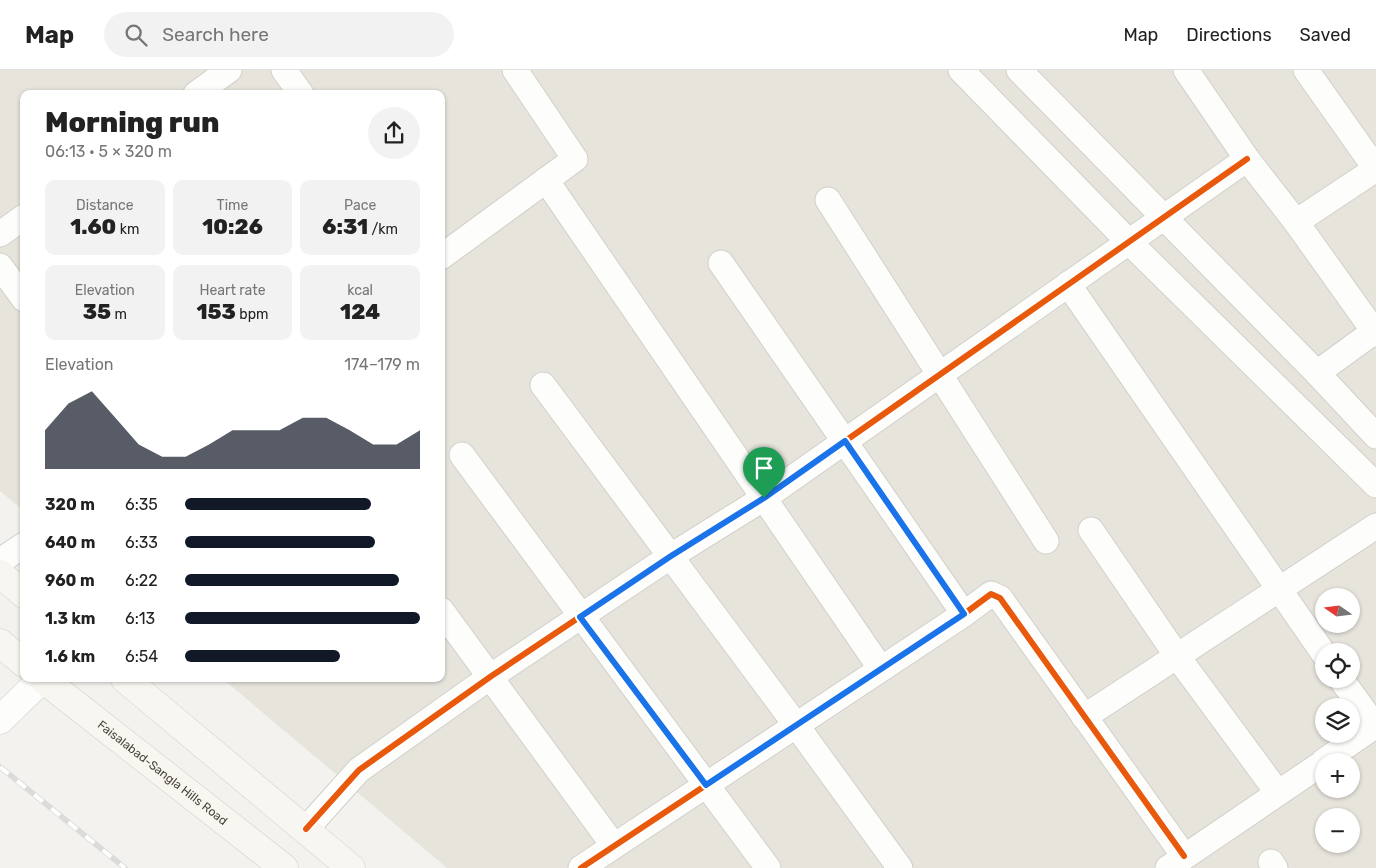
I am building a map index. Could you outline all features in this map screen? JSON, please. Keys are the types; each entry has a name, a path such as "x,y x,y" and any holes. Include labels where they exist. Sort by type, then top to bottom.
{"main road":[{"path":"0,574 20,591"},
{"path":"0,643 20,660"},
{"name":"Faisalabad-Sangla Hills Road","path":"46,682 284,868"},
{"path":"130,682 351,868"}],"street":[{"path":"202,90 229,70"},
{"path":"284,70 298,90"},
{"path":"445,255 575,159 515,70"},
{"path":"961,70 1129,242 1376,484"},
{"path":"1019,70 1317,373 1376,436"},
{"path":"1186,70 1247,160 1296,222 1375,332 1317,373"},
{"path":"1296,222 1376,169 1306,70"},
{"path":"306,829 359,770 490,677 671,556 764,498 1247,160"},
{"path":"546,180 881,669"},
{"path":"828,200 1046,541"},
{"path":"0,234 20,220"},
{"path":"721,263 964,614"},
{"path":"0,266 20,294"},
{"path":"1068,284 1316,643"},
{"path":"543,385 900,868"},
{"path":"462,455 580,617 768,868"},
{"path":"1084,717 1376,526"},
{"path":"1091,530 1177,656 1278,793"},
{"path":"0,560 20,548"},
{"path":"581,868 964,614 991,594 1000,598 1084,717 1176,862 1315,767"},
{"path":"445,615 614,846"},
{"path":"0,720 39,682"},
{"path":"1336,753 1375,726 1348,688"}],"shaded area":[{"path":"0,70 1376,70 1376,868 447,868 227,682 445,682 445,90 20,90 20,508 0,491"}],"railway":[{"path":"0,767 125,868"}],"cycle path":[{"path":"306,829 359,770 490,677 671,556 764,498 1247,159"},
{"path":"581,868 964,614 991,594 1000,598 1184,856"}],"route":[{"path":"845,441 964,614 706,785 580,617 671,556 764,498 845,441"}]}
